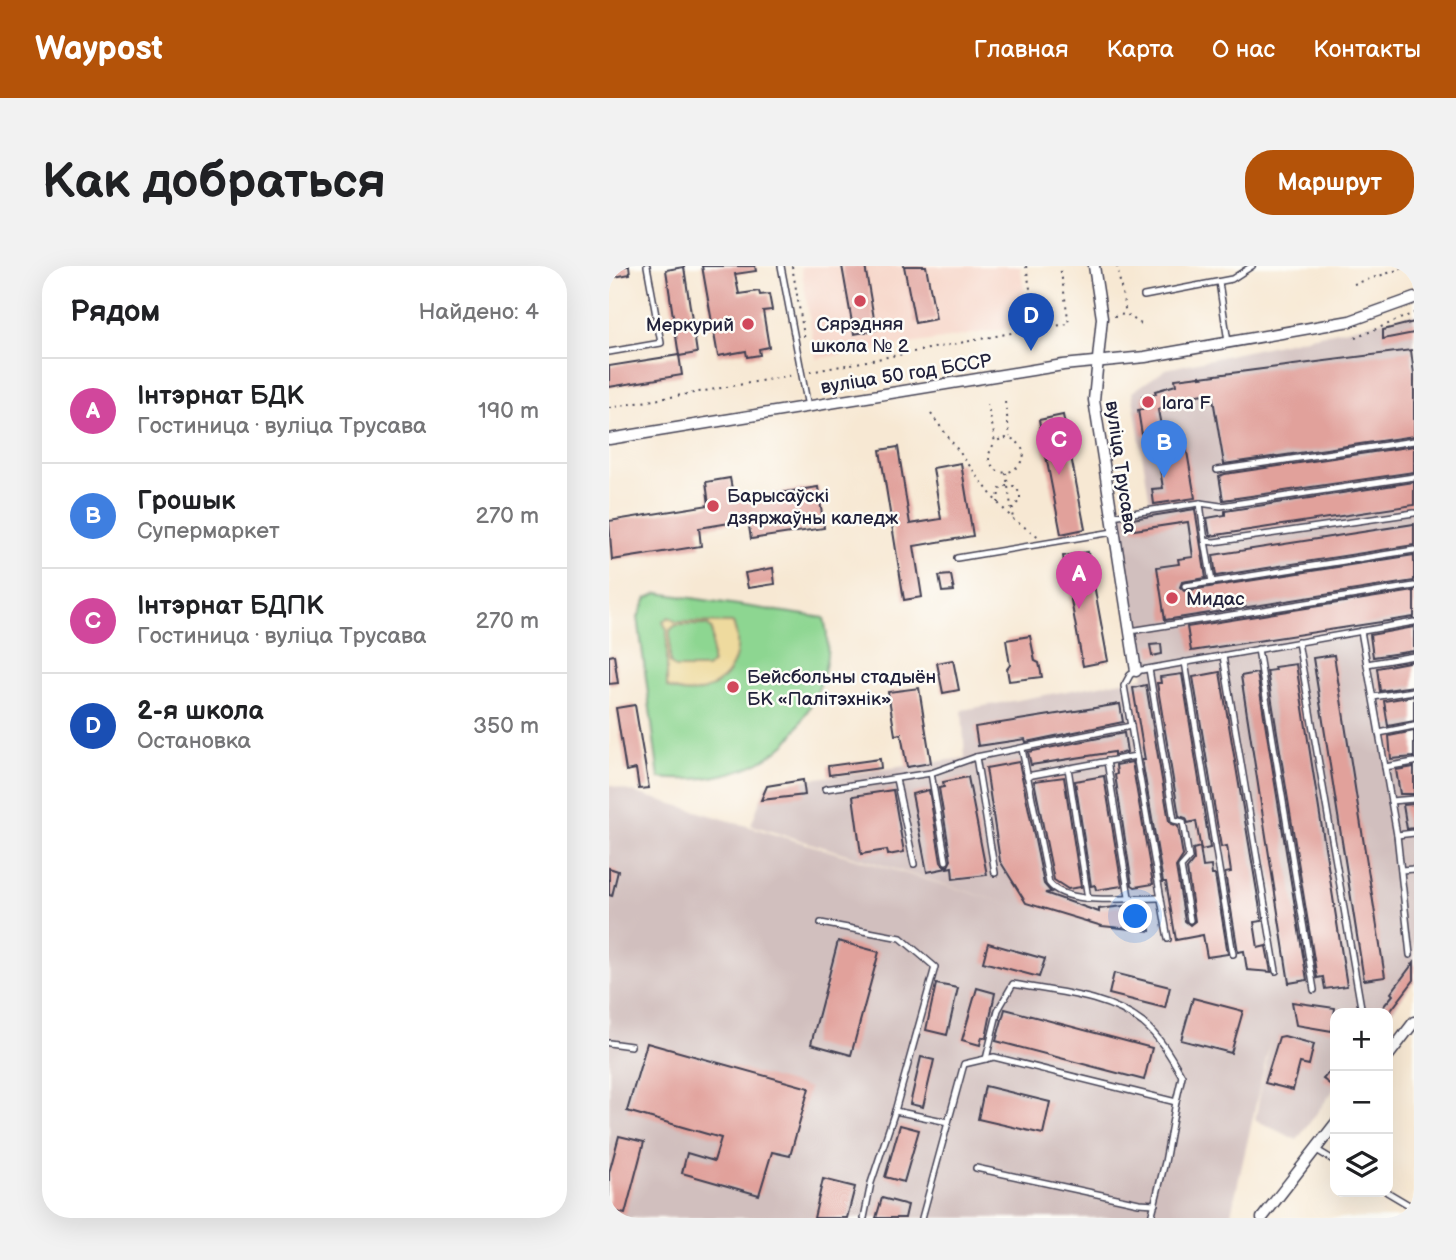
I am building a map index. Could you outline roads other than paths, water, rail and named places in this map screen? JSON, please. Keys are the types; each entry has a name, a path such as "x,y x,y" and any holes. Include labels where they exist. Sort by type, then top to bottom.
{"street":[{"name":"вуліца Трусава","path":"1094,266 1102,318 1094,400 1136,671"},
{"name":"вуліца 50 год БССР","path":"609,439 1099,360 1145,356 1350,321 1414,298"},
{"path":"1393,1049 1414,1022"},
{"path":"1262,1218 1330,1130"}],"lane":[{"path":"609,352 661,343 647,266"},
{"path":"781,266 808,407"},
{"path":"1144,296 1232,279 1252,266"},
{"path":"1219,282 1228,342"},
{"path":"1217,470 1414,441"},
{"path":"1111,516 1199,503 1221,506 1414,477"},
{"path":"1199,503 1212,582"},
{"path":"1205,541 1414,513"},
{"path":"957,558 1113,532"},
{"path":"1185,586 1414,550"},
{"path":"1130,631 1414,586"},
{"path":"1168,939 1124,686 1130,675 1136,671 1414,622"},
{"path":"1361,631 1397,835 1410,955"},
{"path":"1299,642 1362,1008"},
{"path":"1258,649 1314,990"},
{"path":"1223,656 1276,971"},
{"path":"1367,664 1414,656"},
{"path":"1185,662 1233,954"},
{"path":"1149,669 1174,820 1183,822 1189,858 1181,867 1190,920"},
{"path":"1373,697 1414,691"},
{"path":"825,789 931,773 976,757 1022,750 1131,726"},
{"path":"1379,733 1414,726"},
{"path":"1022,750 1049,883 1054,891 1088,899 1161,898"},
{"path":"1027,776 1136,756"},
{"path":"976,757 995,873"},
{"path":"1108,761 1129,897"},
{"path":"1385,767 1414,762"},
{"path":"1068,768 1088,899"},
{"path":"931,773 946,861"},
{"path":"897,779 914,864"},
{"path":"1391,802 1414,799"},
{"path":"1397,835 1414,833"},
{"path":"1401,870 1414,869"},
{"path":"821,923 901,938 935,967 895,1111 870,1183 864,1218"},
{"path":"986,1059 998,1010 1013,984 1106,1002 1143,1023 1167,1050 1182,1076 1151,1218"},
{"path":"609,1042 631,1046"},
{"path":"922,1218 964,1064 994,1056 1176,1102"},
{"path":"895,1111 948,1122"},
{"path":"1315,1149 1330,1158"},
{"path":"976,1168 1139,1203 1155,1204"},
{"path":"1393,1196 1414,1208"}],"place":[{"name":"Сярэдняя школа № 2","path":"860,301"},
{"name":"Меркурий","path":"748,324"},
{"name":"2-я школа","path":"1031,351"},
{"name":"lara F","path":"1148,402"},
{"name":"Інтэрнат БДПК","path":"1059,475"},
{"name":"Грошык","path":"1164,478"},
{"name":"Барысаўскі дзяржаўны каледж","path":"713,506"},
{"name":"Мидас","path":"1172,598"},
{"name":"Інтэрнат БДК","path":"1079,609"},
{"name":"Бейсбольны стадыён БК «Палітэхнік»","path":"733,687"}]}
